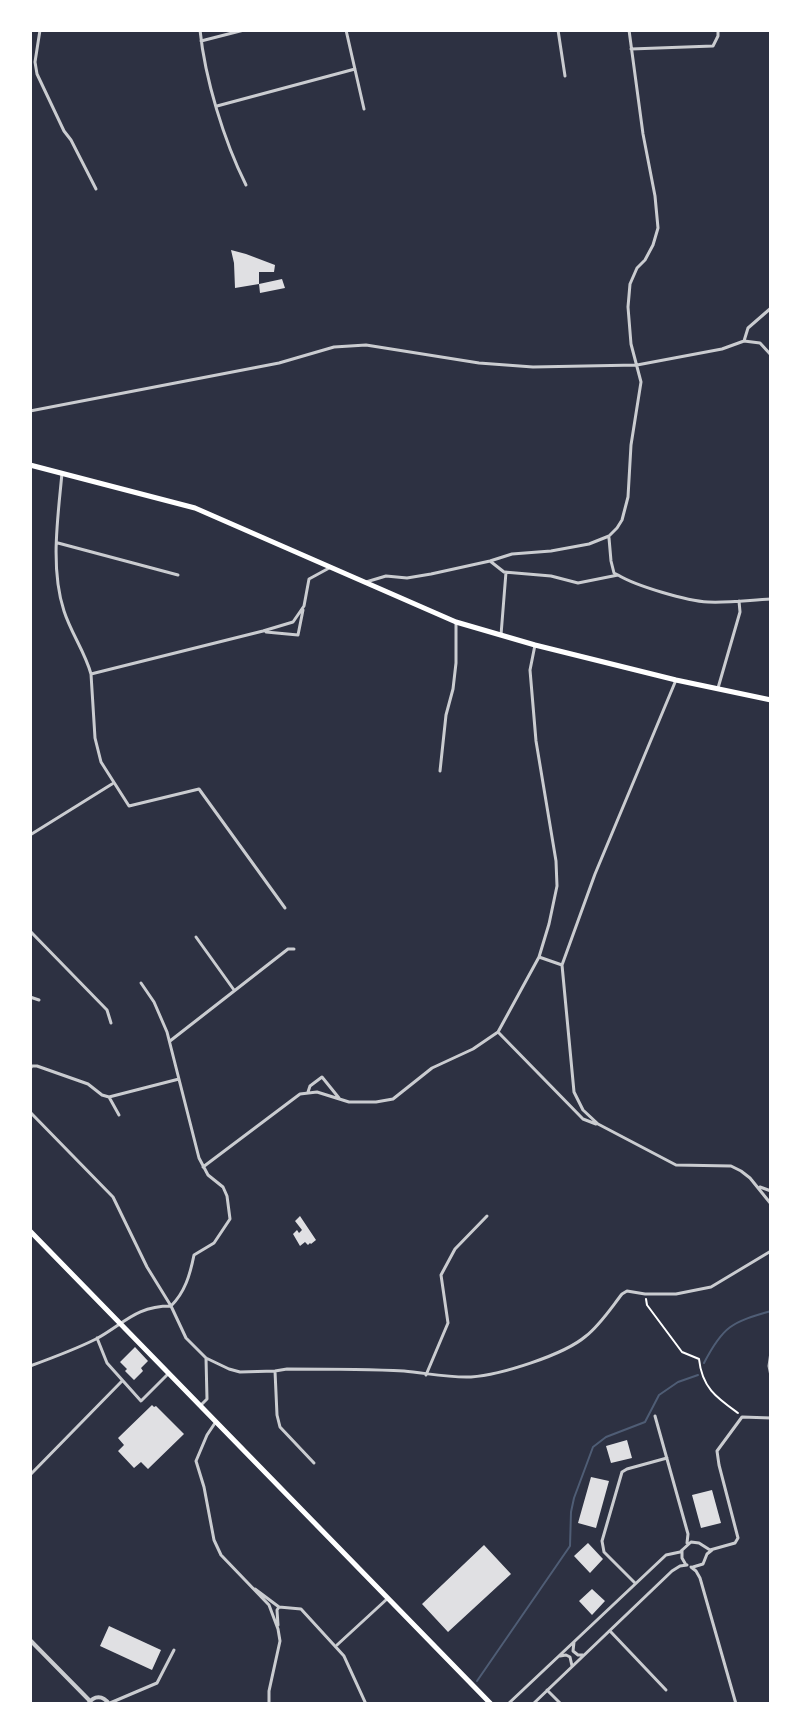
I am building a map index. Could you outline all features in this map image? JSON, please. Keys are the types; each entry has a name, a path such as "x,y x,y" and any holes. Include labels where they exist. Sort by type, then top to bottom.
{"main road":[{"path":"30,465 195,508 456,622 676,680 771,700"},
{"path":"30,1231 491,1704"}],"street":[{"path":"40,30 35,62 37,74 96,189"},
{"path":"200,30 217,106 233,159 246,185"},
{"path":"201,41 244,30"},
{"path":"346,30 364,109"},
{"path":"558,30 565,76"},
{"path":"366,582 386,576 407,578 431,574 512,554 589,544 609,536 617,528 626,509 631,445 641,382 631,344 630,284 653,245 658,228 629,30"},
{"path":"631,49 713,46 718,30"},
{"path":"217,106 355,69"},
{"path":"744,341 748,328 771,308"},
{"path":"30,411 279,363 334,347 366,345 479,363 533,367 637,365 722,349 744,341 760,343 771,355"},
{"path":"62,473 57,568 64,611 89,664 95,738 101,762 129,806 199,789 285,908"},
{"path":"609,536 614,573 627,580 706,602 771,599"},
{"path":"57,543 178,575"},
{"path":"490,561 506,572 551,576 578,583 618,575"},
{"path":"263,631 298,635 309,579 331,567"},
{"path":"501,635 506,572"},
{"path":"718,688 740,612 739,601"},
{"path":"91,674 293,622 304,606"},
{"path":"440,771 456,663 456,622"},
{"path":"203,1167 300,1094 317,1092 341,1101 393,1099 432,1068 473,1049 498,1032 539,957 557,886 556,861 536,741 530,670 535,645"},
{"path":"598,1124 583,1110 574,1092 562,965 595,874 676,680"},
{"path":"30,835 114,783"},
{"path":"30,931 107,1010 111,1023"},
{"path":"196,937 234,990"},
{"path":"170,1041 288,949 294,949"},
{"path":"539,957 562,965"},
{"path":"30,1366 97,1338 137,1312 171,1306 187,1283 194,1255 214,1243 230,1219 223,1187 208,1175 199,1158 170,1041 158,1010 141,983"},
{"path":"30,997 39,1000"},
{"path":"498,1032 583,1119 676,1165 731,1166 741,1171 771,1204"},
{"path":"30,1069 37,1066 88,1084 109,1097 179,1079"},
{"path":"308,1092 310,1086 322,1077 341,1101"},
{"path":"109,1097 119,1115"},
{"path":"30,1112 113,1197 186,1338 206,1358 240,1372 317,1369 406,1371 470,1377 489,1374 544,1358 571,1346 587,1336 627,1291 676,1294 711,1287 771,1251"},
{"path":"756,1186 771,1191"},
{"path":"426,1375 448,1323 441,1275 455,1249 487,1216"},
{"path":"97,1338 107,1363 141,1401 168,1374"},
{"path":"771,1352 771,1376"},
{"path":"200,1406 207,1399 206,1358"},
{"path":"275,1371 280,1427 314,1463"},
{"path":"30,1475 122,1381"},
{"path":"508,1704 666,1555 682,1550 686,1545 689,1538 655,1416"},
{"path":"688,1534 708,1550 735,1543 738,1538 717,1455 721,1444 740,1419 771,1418"},
{"path":"215,1423 196,1461 214,1540 221,1555 269,1605 278,1629"},
{"path":"635,1583 604,1552 602,1541 622,1472 667,1458"},
{"path":"686,1545 696,1542"},
{"path":"705,1548 707,1556"},
{"path":"700,1578 700,1569 714,1549"},
{"path":"682,1550 682,1558 700,1578 736,1704"},
{"path":"533,1704 674,1569 680,1566 695,1568 703,1564"},
{"path":"249,1585 279,1607 301,1609 344,1656 366,1704"},
{"path":"336,1646 387,1599"},
{"path":"269,1704 280,1641 279,1607"},
{"path":"610,1630 666,1690"},
{"path":"577,1639 573,1646 575,1653 581,1655 588,1651"},
{"path":"30,1640 89,1702 102,1697 109,1704 157,1683 174,1650"},
{"path":"559,1656 564,1654 570,1657 572,1663 569,1669"},
{"path":"547,1690 561,1704"},
{"path":"443,1704 449,1704"}],"path":[{"path":"645,1294 647,1305 682,1352 699,1359 700,1373 706,1385 716,1397 744,1417"}],"building":[{"path":"231,250 275,265 274,272 259,272 259,284 235,288"},
{"path":"282,279 285,288 260,293 259,284"},
{"path":"300,1216 316,1240 308,1245 305,1242 300,1246 293,1234 302,1230 295,1221"},
{"path":"135,1347 148,1361 134,1380 120,1362"},
{"path":"152,1405 184,1434 148,1469 141,1462 134,1468 118,1451 124,1445 118,1438"},
{"path":"627,1440 632,1458 611,1463 606,1446"},
{"path":"591,1477 609,1481 596,1528 578,1523"},
{"path":"712,1490 721,1523 701,1528 692,1495"},
{"path":"588,1543 603,1559 590,1573 574,1556"},
{"path":"484,1545 511,1574 448,1632 422,1604"},
{"path":"592,1589 605,1601 592,1615 579,1601"},
{"path":"109,1626 161,1650 152,1670 100,1646"}],"waterway":[{"path":"704,1363 730,1327 771,1311"},
{"path":"477,1681 570,1546 574,1498 593,1447 606,1437 645,1422 659,1395 678,1382 698,1375"}]}
